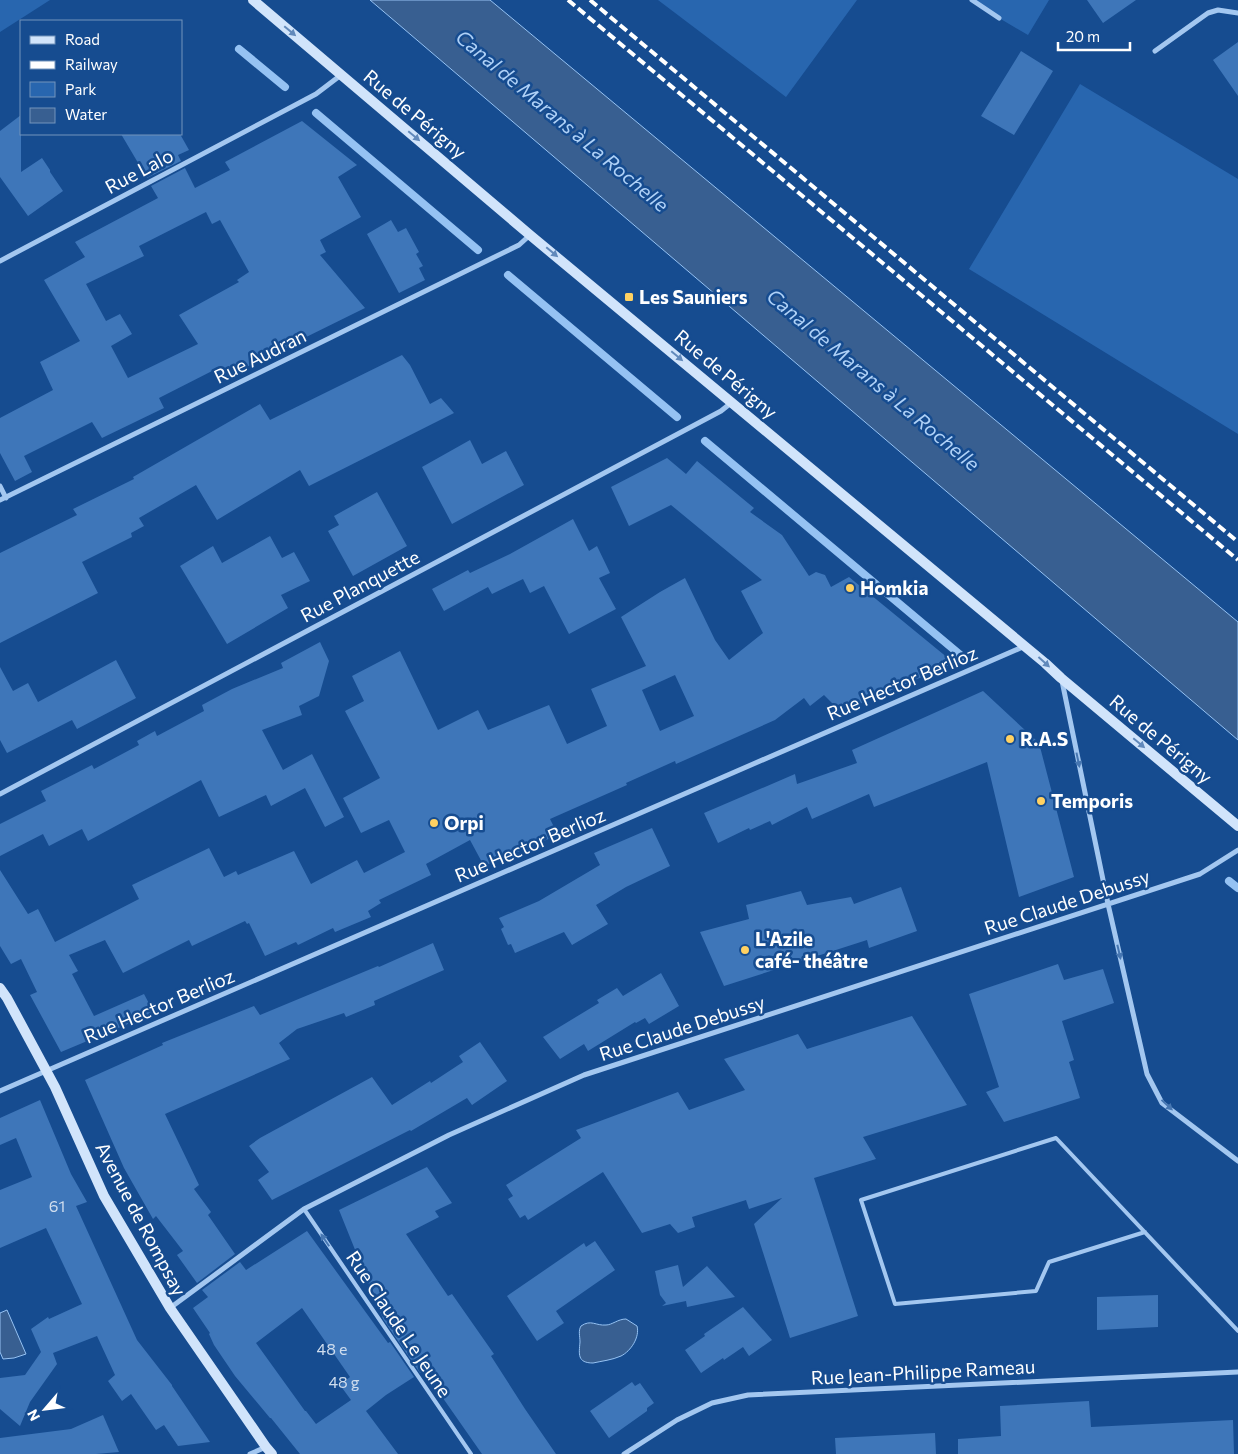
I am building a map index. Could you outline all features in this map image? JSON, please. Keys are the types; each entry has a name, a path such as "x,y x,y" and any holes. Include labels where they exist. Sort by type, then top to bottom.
{"street":[{"name":"Rue de Périgny","path":"252,0 530,235 1025,646 1238,826"},
{"path":"972,0 999,18"},
{"path":"1155,51 1208,12 1218,10 1238,14"},
{"name":"Rue Lalo","path":"0,261 316,94 341,75"},
{"name":"Rue Audran","path":"0,500 519,245 530,235"},
{"name":"Rue Planquette","path":"0,794 721,411 732,402"},
{"path":"0,486 6,498"},
{"name":"Rue Hector Berlioz","path":"0,1091 1025,646"},
{"path":"1061,678 1108,904 1147,1074 1162,1102 1238,1161"},
{"name":"Rue Claude Debussy","path":"170,1308 304,1209 449,1135 584,1075 1200,874 1238,850"},
{"name":"Avenue de Rompsay","path":"0,988 47,1071 104,1196 170,1308 269,1451"},
{"name":"Rue Jean-Philippe Rameau","path":"624,1454 677,1420 712,1404 748,1395 1238,1372"},
{"path":"250,1454 269,1451"}],"lane":[{"path":"1145,1232 1049,1262 1036,1291 895,1304 860,1200 1056,1138 1145,1232 1238,1331"},
{"name":"Rue Claude Le Jeune","path":"304,1209 471,1454"}],"green space":[{"path":"0,0 50,0 0,32"},
{"path":"658,0 857,0 786,97"},
{"path":"972,0 1049,0 1028,35"},
{"path":"1080,84 1238,179 1238,434 969,269"}],"water":[{"name":"Canal de Marans à La Rochelle","path":"370,0 490,0 1238,622 1238,740"},
{"path":"7,1310 26,1354 3,1359 0,1352 0,1313"},
{"path":"626,1319 637,1326 638,1330 634,1343 625,1354 593,1363 582,1360 579,1350 581,1326 591,1323 608,1325"}],"building":[{"path":"1087,0 1136,0 1103,23"},
{"path":"1238,42 1238,96 1213,60"},
{"path":"1021,51 1053,71 1014,135 981,116"},
{"path":"20,116 21,172 42,158 63,191 28,216 0,177 0,131"},
{"path":"302,121 357,165 338,177 361,217 320,240 326,252 320,255 365,308 244,368 241,362 220,375 216,369 159,398 164,408 102,438 92,422 24,456 32,472 15,481 0,453 0,418 53,390 40,362 80,341 44,280 85,257 75,242 158,198 151,186 185,168 195,188 230,170 225,162","holes":["206,212 212,224 220,220 249,272 237,280 239,282 179,315 198,344 128,378 111,346 132,334 120,314 106,321 86,284 144,256 139,246"]},
{"path":"122,135 181,135 189,150 178,155 181,161 147,178"},
{"path":"391,220 398,232 406,228 419,252 416,254 423,266 419,268 425,280 399,293 367,234"},
{"path":"402,355 410,365 430,404 441,398 454,413 309,486 300,470 217,520 196,485 139,518 144,526 131,533 132,537 82,562 98,593 0,643 0,553 77,515 73,509 134,479 133,477 260,404 270,420"},
{"path":"470,440 482,464 506,451 524,485 452,524 422,467"},
{"path":"667,458 686,474 697,461 754,508 750,512 782,535 809,576 816,572 825,575 831,587 849,577 954,663 841,712 824,695 810,706 804,698 775,720 676,764 675,761 626,783 627,785 550,819 558,835 484,866 470,840 426,864 431,875 379,900 381,903 368,911 371,917 335,932 333,928 298,945 296,942 265,956 249,923 247,924 245,921 192,946 189,940 123,973 105,940 69,955 78,971 72,974 94,1016 144,994 154,1013 61,1052 30,995 37,992 21,959 11,964 0,946 0,870 28,914 38,909 55,942 139,899 132,885 209,848 224,877 236,871 238,875 294,851 311,884 357,860 364,873 405,852 389,820 361,833 343,798 380,778 345,711 364,701 352,676 400,651 438,730 478,710 488,730 549,705 567,744 607,726 591,689 646,666 621,617 660,592 685,578 715,640 729,660 763,633 741,591 762,580 671,505 629,526 611,487","holes":["675,675 694,716 660,731 642,690"]},
{"path":"377,492 407,546 353,576 328,531 339,525 334,516"},
{"path":"573,519 589,551 597,546 610,573 599,578 616,609 569,634 544,586 530,593 523,579 492,594 488,587 444,611 432,589 468,570 470,573 510,554"},
{"path":"270,536 282,558 294,552 310,581 281,595 288,608 227,644 180,566 213,546 222,563"},
{"path":"320,642 329,661 319,696 299,706 302,715 262,730 283,770 312,754 344,817 325,827 305,788 271,806 266,795 219,817 201,780 88,841 82,829 49,846 43,834 0,856 0,824 46,801 41,791 92,765 94,769 139,745 137,741 155,731 157,736 204,711 202,705 232,689 283,668 281,663"},
{"path":"116,660 136,698 77,729 72,720 7,753 0,740 0,667 13,691 28,683 38,702"},
{"path":"983,691 1039,743 1074,877 1019,897 987,762 874,807 869,794 812,819 807,807 772,825 770,821 750,830 749,828 718,843 704,813 795,774 797,784 857,763 852,750"},
{"path":"652,828 670,866 626,887 596,905 608,924 572,945 564,932 515,953 511,944 508,945 501,929 504,927 499,918 539,901 600,865 594,853"},
{"path":"901,887 917,931 869,948 867,940 724,986 700,932 749,919 746,905 801,891 807,905 851,897 854,904"},
{"path":"433,943 444,970 374,1001 375,1005 346,1017 344,1013 297,1029 279,1043 290,1059 165,1114 199,1185 194,1189 211,1212 208,1215 235,1254 197,1283 177,1255 183,1251 156,1216 153,1219 124,1168 85,1080 163,1045 162,1043 254,1006 260,1015"},
{"path":"1058,964 1064,980 1103,969 1114,1003 1062,1021 1074,1060 1069,1062 1080,1098 1004,1122 986,1092 999,1087 969,994"},
{"path":"661,973 679,1006 649,1024 645,1018 635,1022 588,1051 584,1044 560,1059 543,1037 599,1003 597,1000 617,988 623,996"},
{"path":"912,1016 967,1105 863,1137 876,1159 814,1178 858,1316 790,1338 754,1224 782,1198 749,1209 746,1200 692,1217 695,1227 678,1233 670,1224 642,1233 603,1172 528,1220 525,1215 520,1218 508,1199 513,1196 506,1185 581,1138 576,1130 678,1092 689,1110 745,1090 724,1059 798,1034 807,1049"},
{"path":"480,1042 507,1081 472,1105 467,1098 411,1131 272,1200 258,1180 269,1172 249,1146 260,1138 372,1077 392,1105 463,1062 459,1056"},
{"path":"40,1100 71,1174 87,1202 76,1206 137,1340 172,1385 210,1442 178,1446 164,1425 156,1430 131,1394 122,1401 108,1381 115,1375 97,1336 53,1353 57,1364 30,1402 20,1426 0,1409 0,1378 25,1375 41,1352 31,1329 48,1317 49,1319 82,1304 46,1228 0,1248 0,1190 32,1177 16,1138 0,1145 0,1118"},
{"path":"427,1167 452,1203 435,1211 439,1217 406,1234 448,1296 452,1294 494,1354 491,1356 556,1454 482,1454 424,1371 420,1373 383,1319 339,1210"},
{"path":"307,1231 414,1377 366,1411 398,1454 300,1454 235,1376 214,1345 210,1333 193,1308 208,1297 202,1290 240,1262 246,1270","holes":["302,1308 350,1377 340,1385 351,1400 316,1424 256,1343"]},
{"path":"595,1241 615,1270 556,1311 564,1323 537,1341 507,1296 584,1243 586,1247"},
{"path":"678,1265 683,1287 707,1266 735,1297 687,1307 686,1301 662,1306 666,1303 660,1295 655,1271"},
{"path":"1158,1295 1158,1327 1097,1330 1097,1297"},
{"path":"743,1307 772,1340 749,1356 743,1347 701,1373 685,1350 705,1336 704,1334"},
{"path":"632,1382 635,1386 640,1383 654,1403 647,1408 647,1411 609,1438 590,1411"},
{"path":"1089,1401 1091,1427 1233,1420 1234,1454 958,1454 958,1439 1001,1436 1000,1406"},
{"path":"103,1415 119,1452 96,1454 0,1454 0,1438 71,1429"},
{"path":"935,1433 936,1454 836,1454 835,1438"}],"waterway":[{"path":"239,49 285,87"},
{"path":"316,113 478,250"},
{"path":"508,275 677,417"},
{"path":"705,441 964,658"},
{"path":"1229,881 1238,888"}],"railway":[{"path":"568,0 1238,560"},
{"path":"590,0 1238,542"}],"place":[{"name":"Les Sauniers","path":"629,297"},
{"name":"Homkia","path":"850,588"},
{"name":"R.A.S","path":"1010,739"},
{"name":"Temporis","path":"1041,801"},
{"name":"Orpi","path":"434,823"},
{"name":"L'Azile café- théâtre","path":"745,950"}]}
